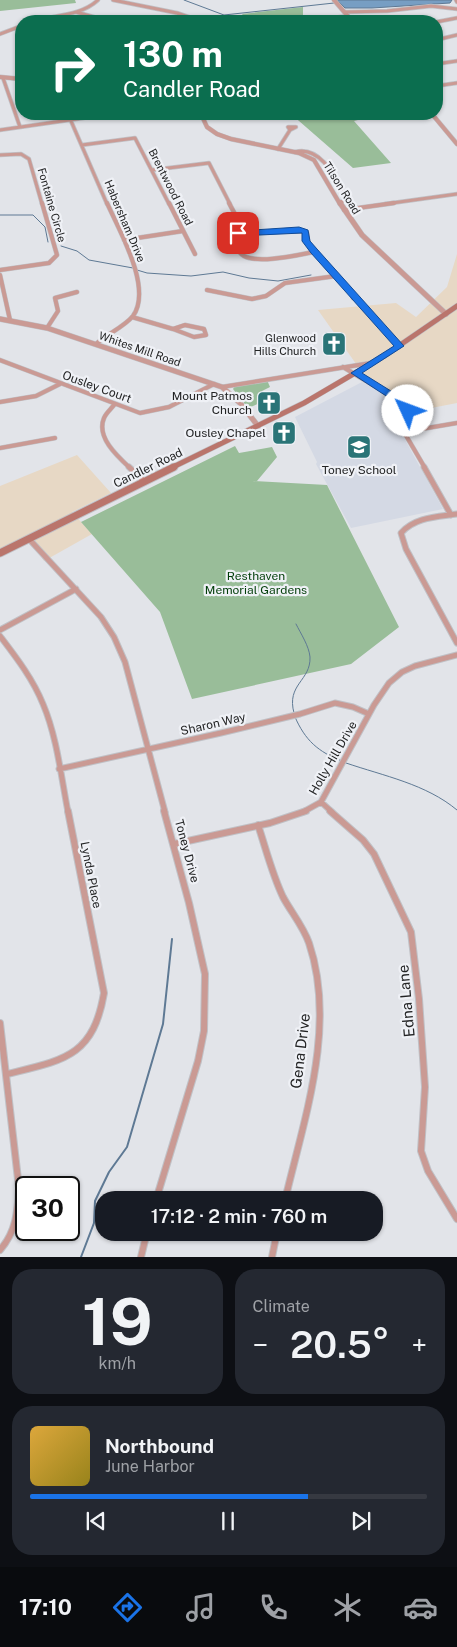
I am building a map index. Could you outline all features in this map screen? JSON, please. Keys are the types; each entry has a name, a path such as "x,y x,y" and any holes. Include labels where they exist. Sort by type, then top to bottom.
{"main road":[{"name":"Candler Road","path":"0,553 304,403 374,363 457,306"}],"street":[{"path":"62,15 93,5 98,0"},
{"path":"113,0 183,15"},
{"path":"334,0 347,15"},
{"path":"345,12 360,10 389,11 437,5 457,9"},
{"path":"76,12 87,15"},
{"path":"443,21 457,18"},
{"path":"0,34 15,28"},
{"path":"443,38 457,35"},
{"path":"443,63 457,62"},
{"path":"15,79 2,78 15,113"},
{"path":"443,85 457,83"},
{"path":"17,120 20,127"},
{"path":"0,130 77,120"},
{"name":"Tilson Road","path":"204,120 207,127 217,134 295,152 314,160 344,210 362,235 446,314"},
{"path":"437,120 457,144"},
{"name":"Habersham Drive","path":"71,121 124,240 139,280 138,295 132,317"},
{"path":"278,149 290,130"},
{"name":"Brentwood Road","path":"82,145 126,138 136,139 195,254"},
{"path":"272,148 281,142"},
{"path":"295,152 303,150 323,160 341,185 348,200 340,202"},
{"name":"Fontaine Circle","path":"0,155 21,154 29,159 57,255 55,259 48,263 0,270"},
{"path":"152,170 209,163 237,218"},
{"path":"344,210 457,194"},
{"path":"314,252 294,256 248,258 239,252 232,236 241,233 302,230 306,233 306,241 314,252 399,346"},
{"path":"124,240 183,231"},
{"path":"0,276 10,320"},
{"path":"207,290 252,299 266,296 285,283 336,276"},
{"path":"47,328 58,311 55,298 77,292"},
{"path":"96,344 132,317 194,337 206,334 204,329 189,325 173,329"},
{"name":"Whites Mill Road","path":"0,319 47,328 222,387 240,403 258,426"},
{"name":"Ousley Court","path":"0,360 140,414 169,407 214,384"},
{"path":"222,387 374,363"},
{"path":"343,367 406,405 408,411 400,422 404,432 454,515 416,522 404,528 401,533 406,549 457,643"},
{"path":"0,402 36,396 60,384"},
{"path":"114,405 104,417 102,436 123,461 144,481"},
{"path":"404,432 457,423"},
{"path":"0,448 55,438"},
{"name":"Toney Drive","path":"29,539 101,617 114,637 125,662 174,844 205,974 206,1012 198,1061 159,1191"},
{"path":"0,630 76,589"},
{"name":"Lynda Place","path":"0,636 32,682 43,704 59,769 104,993 102,1009 91,1034 80,1047 67,1057 56,1062 7,1074"},
{"name":"Holly Hill Drive","path":"174,844 297,815 321,802 385,687 403,672 432,661 457,655"},
{"name":"Sharon Way","path":"59,769 230,731 300,714 335,703 353,707 370,714"},
{"name":"Edna Lane","path":"321,802 356,834 374,854 411,932 419,999 425,1086 420,1141 421,1151 428,1171 457,1220"},
{"name":"Gena Drive","path":"258,825 280,891 309,942 319,992 320,1025 315,1059 286,1191"},
{"path":"0,1024 20,1188 18,1216 6,1244 0,1250"},
{"path":"141,1257 145,1241"},
{"path":"272,1257 275,1241"}],"shaded area":[{"path":"457,254 457,403 421,410 366,378 318,310 396,303 416,317 447,287"},
{"name":"Toney School","path":"362,382 404,406 397,425 443,509 351,528 316,464 317,462 295,417"},
{"path":"77,455 111,493 72,512 92,534 44,561 31,539 0,554 0,486"}],"green space":[{"path":"0,0 75,0 76,3 0,11"},
{"path":"303,7 303,15 242,14"},
{"path":"298,120 358,120 354,121 391,163 353,168"},
{"path":"267,380 270,387 260,392 269,401 261,405 260,403 248,408 233,389 235,386"},
{"name":"Resthaven Memorial Gardens","path":"235,446 239,453 272,447 277,457 257,481 252,481 327,485 399,627 351,664 192,699 160,612 81,522"}],"water":[{"path":"337,0 452,0 450,3 345,8"}],"waterway":[{"path":"184,0 224,15 334,3"},
{"path":"0,215 33,215 45,227 48,242"},
{"path":"61,246 77,251 89,260 133,268"},
{"path":"137,270 147,273 191,276 223,272 249,278 278,281 311,275"},
{"path":"294,713 293,695 307,672 310,657 296,624"},
{"path":"295,717 303,732 313,744 326,754 342,761"},
{"path":"346,763 418,787 445,801 457,810"},
{"path":"81,1257 94,1223 95,1201 109,1172 127,1147 163,1024 172,939"}],"place":[{"name":"Glenwood Hills Church","path":"334,344"},
{"name":"Mount Patmos Church","path":"269,403"},
{"name":"Ousley Chapel","path":"284,433"},
{"name":"Toney School","path":"359,447"}],"route":[{"path":"238,233 302,230 306,233 306,241 314,251 399,346 355,373 404,403 408,411"}]}
